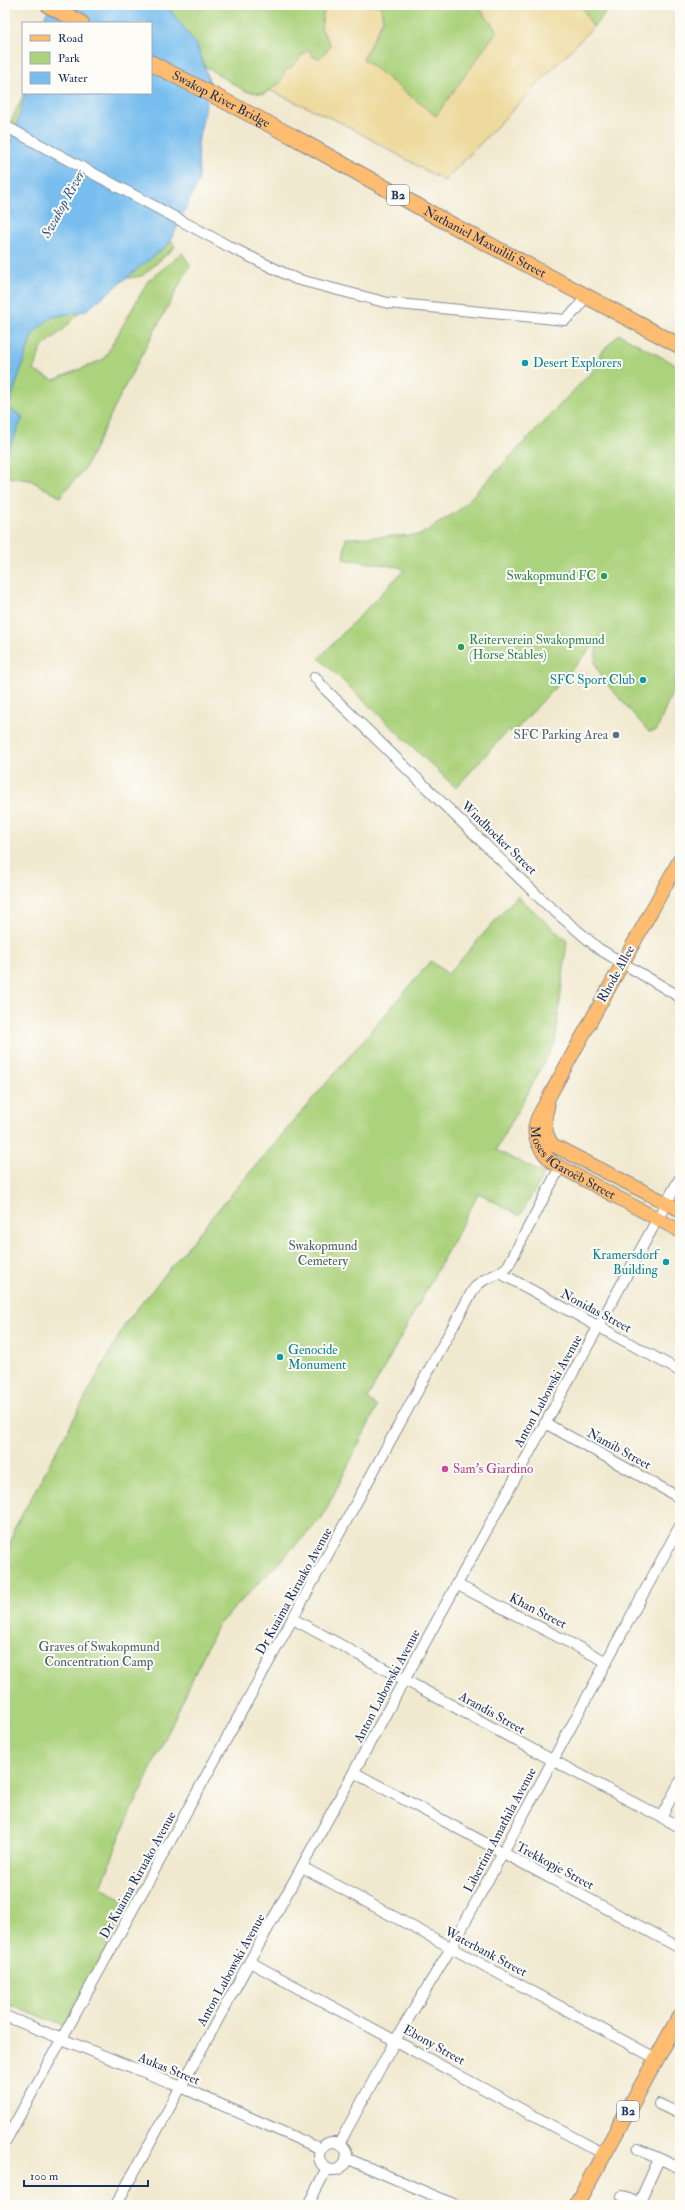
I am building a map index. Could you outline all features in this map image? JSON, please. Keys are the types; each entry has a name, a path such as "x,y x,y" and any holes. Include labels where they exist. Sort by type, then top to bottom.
{"highway":[{"path":"48,5 79,22"},
{"name":"Swakop River Bridge","path":"152,64 292,136"},
{"name":"Nathaniel Maxuilili Street","path":"292,136 585,296 680,346"},
{"name":"Nathaniel Maxuilili Street","path":"637,324 680,350"},
{"name":"B2","path":"576,2205 680,2016"}],"main road":[{"name":"Rhode Allee","path":"553,1090 680,859"},
{"name":"Moses ǁGaroëb Street","path":"553,1090 536,1120 535,1137 540,1150 560,1167 680,1231"},
{"name":"Moses ǁGaroëb Street","path":"553,1090 545,1115 546,1135 553,1145 680,1210"}],"street":[{"path":"5,126 230,248 296,279 388,303 565,320 578,308 585,296"},
{"name":"Windhoeker Street","path":"315,677 323,687 544,902 599,949 621,964 680,997"},
{"name":"Dr Kuaima Riruako Avenue","path":"5,2142 473,1290 482,1280 500,1273 512,1261 560,1167"},
{"name":"Anton Lubowski Avenue","path":"116,2205 355,1773 456,1584 680,1178"},
{"name":"Nonidas Street","path":"500,1273 680,1370"},
{"name":"Namib Street","path":"545,1424 680,1498"},
{"name":"Libertina Amathila Avenue","path":"338,2144 396,2039 451,1948 680,1526"},
{"name":"Khan Street","path":"456,1584 607,1662"},
{"name":"Arandis Street","path":"293,1619 405,1681 680,1827"},
{"name":"Trekkopje Street","path":"355,1773 680,1948"},
{"path":"660,1817 680,1782"},
{"name":"Waterbank Street","path":"302,1867 656,2059"},
{"name":"Ebony Street","path":"250,1962 396,2039 604,2154"},
{"name":"Aukas Street","path":"5,2016 181,2088 321,2149"},
{"path":"659,2104 680,2114"},
{"path":"328,2144 338,2144 344,2148 346,2158 340,2168 327,2168 321,2162 321,2149 328,2144"},
{"path":"638,2149 680,2168"},
{"path":"346,2158 456,2205"},
{"path":"622,2196 641,2204 660,2159"},
{"path":"308,2205 327,2168"}],"green space":[{"path":"62,5 325,5 321,28 331,46 320,58 313,57 308,49 292,67 285,71 280,83 264,94 245,91 164,41 164,227 175,247 142,276 109,281 64,329 41,348 34,371 54,380 104,359 148,281 182,253 190,265 122,392 85,468 60,497 30,480 8,477 5,484 5,430 15,351 5,324 5,135 24,94 152,94 152,22"},
{"path":"380,5 477,5 497,31 436,117 363,59 383,19"},
{"path":"581,5 613,5 593,27"},
{"path":"619,334 680,367 680,657 678,658 673,690 657,730 649,732 602,678 595,663 597,642 513,733 508,730 456,788 319,658 404,570 399,567 343,559 346,538 420,535 459,510 601,362 599,355"},
{"path":"517,896 567,941 555,1043 496,1150 544,1174 520,1216 479,1193 367,1399 377,1407 322,1518 217,1626 121,1834 101,1888 131,1903 64,2026 5,2003 5,1565 14,1529 127,1321 216,1212 431,961 448,974"}],"sand":[{"path":"325,5 380,5 383,19 363,59 436,116 497,31 477,5 581,5 593,27 444,181 344,124 269,90 280,83 285,71 292,67 308,49 313,57 320,58 331,46 321,28"}],"water":[{"name":"Swakop River","path":"50,5 173,5 170,10 197,45 210,83 198,143 199,180 169,244 85,311 52,317 33,333 8,408 23,417 5,457 5,156 15,132 25,94 152,94 152,22 42,22"}],"place":[{"name":"Desert Explorers","path":"525,363"},
{"name":"Swakopmund FC","path":"604,576"},
{"name":"Reiterverein Swakopmund (Horse Stables)","path":"461,647"},
{"name":"SFC Sport Club","path":"643,680"},
{"name":"SFC Parking Area","path":"616,735"},
{"name":"Kramersdorf Building","path":"666,1262"},
{"name":"Genocide Monument","path":"280,1357"},
{"name":"Sam's Giardino","path":"445,1469"}],"park label":[{"name":"Swakopmund Cemetery","path":"323,1254"},
{"name":"Graves of Swakopmund Concentration Camp","path":"99,1654"}]}
